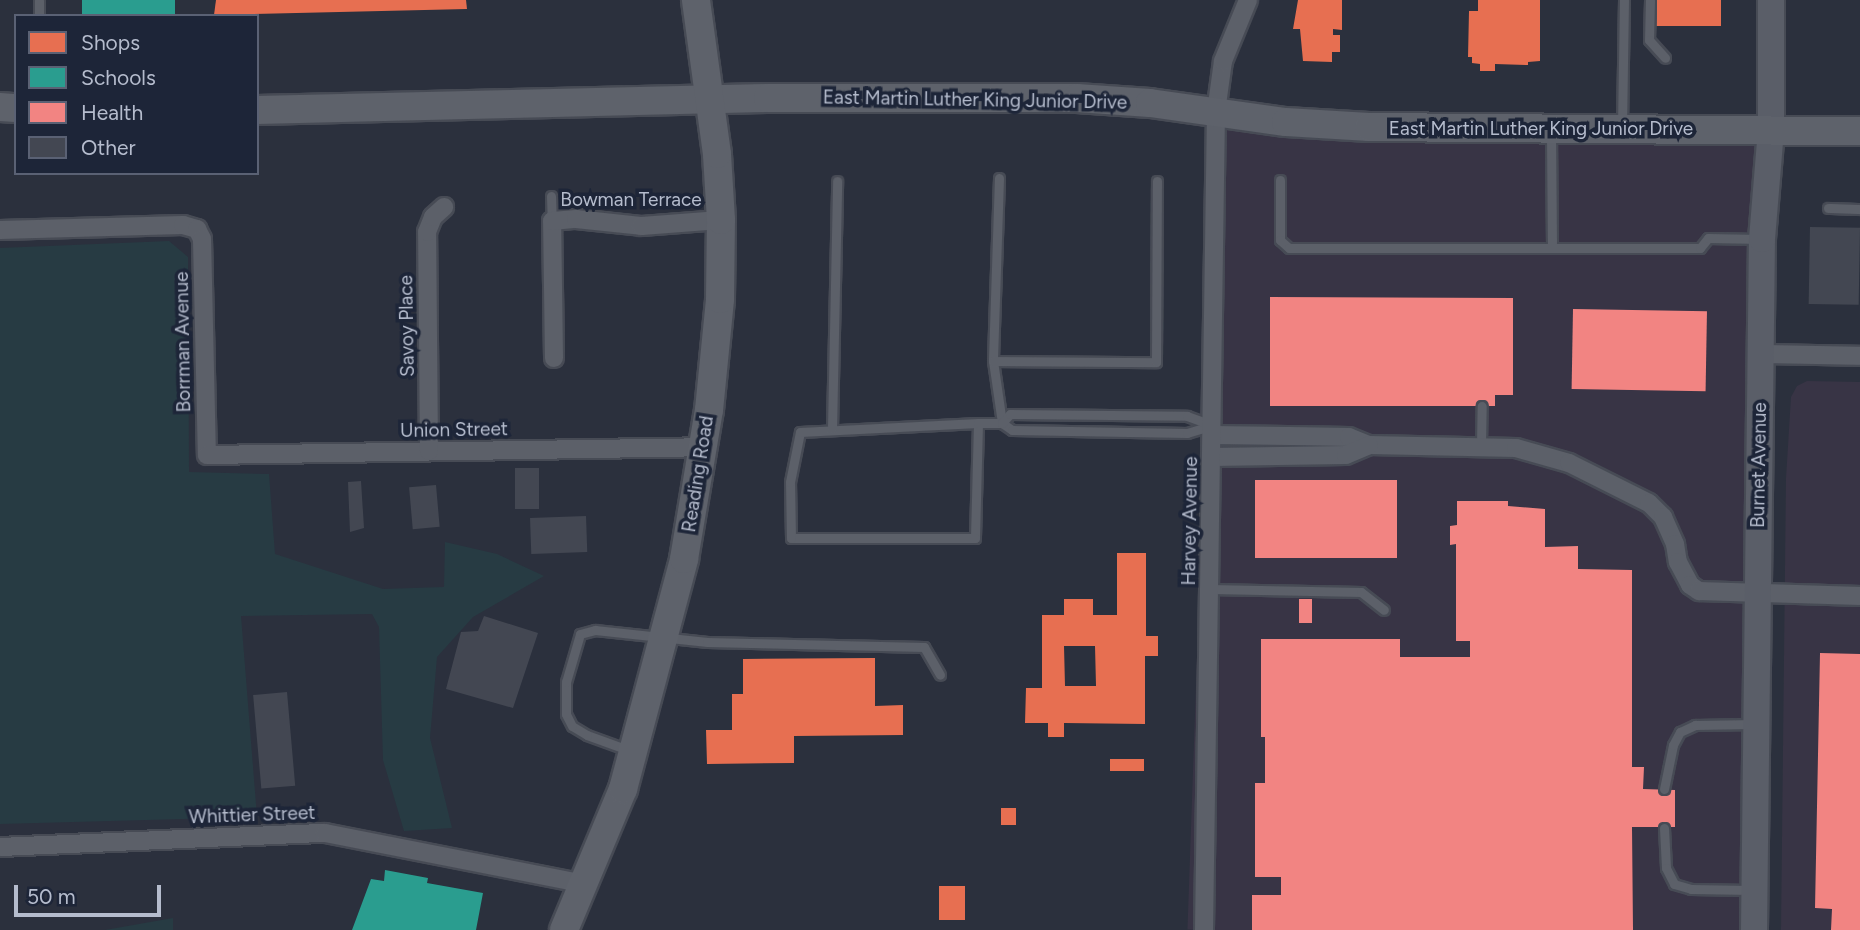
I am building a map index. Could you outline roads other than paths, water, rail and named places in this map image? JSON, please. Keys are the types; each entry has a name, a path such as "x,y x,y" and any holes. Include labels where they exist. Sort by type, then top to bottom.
{"main road":[{"name":"Reading Road","path":"564,930 623,789 684,559 702,447 716,346 721,220 717,154 696,0"},
{"name":"East Martin Luther King Junior Drive","path":"259,110 708,100 1077,98 1322,125 1860,131"}],"street":[{"name":"Harvey Avenue","path":"1204,930 1216,112 1223,61 1248,0"},
{"name":"Burnet Avenue","path":"1754,930 1762,239 1771,130 1771,0"},
{"name":"Savoy Place","path":"429,451 427,232 433,217 444,207"},
{"name":"Bowman Terrace","path":"554,358 552,221 576,219 641,226 721,220"},
{"name":"Borrman Avenue","path":"0,230 183,225 197,229 202,239 207,455"},
{"path":"1760,354 1860,356"},
{"path":"1213,430 1349,437 1368,445 1481,445 1516,448 1569,463 1648,503 1663,517 1675,544 1678,562 1690,585 1709,593 1860,596"},
{"path":"1212,457 1346,455 1368,445"},
{"name":"Union Street","path":"207,455 702,447"},
{"name":"Whittier Street","path":"0,847 325,833 585,884"}],"lane":[{"path":"1622,129 1624,0"},
{"path":"1650,0 1649,40 1665,58"},
{"path":"1551,129 1552,247"},
{"path":"999,177 993,361 1002,424"},
{"path":"1280,180 1280,240 1289,248 1700,248 1708,238 1762,239"},
{"path":"832,429 837,181"},
{"path":"993,361 1156,362 1157,181"},
{"path":"551,196 552,221"},
{"path":"1828,208 1860,209"},
{"path":"1481,445 1482,406"},
{"path":"1002,424 1010,414 1187,416 1213,430"},
{"path":"978,423 975,538 791,538 790,482 800,432 978,423 1002,424 1012,430 1187,433 1213,430"},
{"path":"1210,589 1361,592 1384,610"},
{"path":"632,751 572,726 566,714 565,682 580,634 595,630 662,639 924,647 940,675"},
{"path":"1664,789 1673,745 1680,732 1695,725 1756,724"},
{"path":"1664,828 1666,868 1674,884 1691,889 1754,890"}]}
